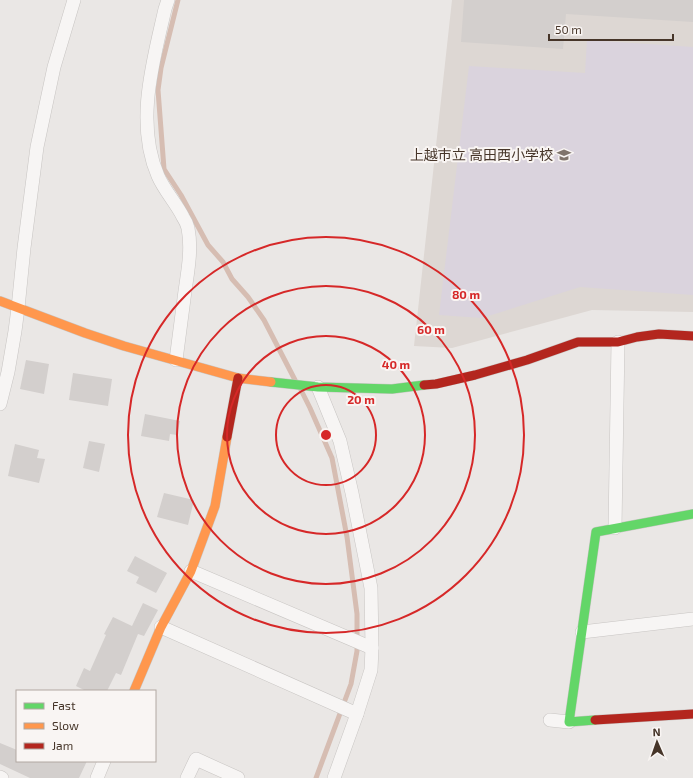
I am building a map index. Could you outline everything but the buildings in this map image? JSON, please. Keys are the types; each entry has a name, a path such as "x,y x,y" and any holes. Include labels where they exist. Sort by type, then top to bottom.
{"street":[{"path":"0,404 8,372 18,308 37,147 54,67 74,0"},
{"path":"168,0 150,74 147,129 149,148 158,177 188,226 190,242 189,261 176,360"},
{"path":"0,301 124,346 238,378 318,387 392,388 436,384 475,375 527,360 578,342 618,342 637,337 659,334 693,336"},
{"path":"615,528 618,342"},
{"path":"134,690 161,627 191,571 215,506 238,378"},
{"path":"318,387 340,442 371,588 371,670 334,778"},
{"path":"569,722 596,532 693,514"},
{"path":"191,571 372,648"},
{"path":"582,632 693,619"},
{"path":"161,627 357,714"},
{"path":"550,720 569,722 693,714"},
{"path":"187,778 196,759 238,778"},
{"path":"97,778 104,762"}],"shaded area":[{"name":"上越市立 高田西小学校","path":"452,0 693,0 693,312 592,310 452,348 414,346"},
{"name":"上越市立 高田西小学校","path":"587,40 693,47 693,295 580,287 482,318 439,315 469,66 585,73"}],"waterway":[{"path":"178,0 161,68 158,90 164,169 181,195 208,245 223,262 232,279 248,297 264,320 295,380"},
{"path":"301,390 332,458 347,537 357,614 357,651 351,684 316,778"}],"traffic: fast":[{"path":"271,382 318,387 392,389 424,385"},
{"path":"595,720 569,722 596,532 693,514"}],"traffic: slow":[{"path":"0,301 124,346 238,378 271,382"},
{"path":"134,690 161,627 191,571 215,506 227,437"}],"traffic: jam":[{"path":"424,385 436,384 475,375 527,360 578,342 618,342 637,337 659,334 693,336"},
{"path":"227,437 238,378"},
{"path":"595,720 693,714"}],"place":[{"name":"上越市立 高田西小学校","path":"564,155"}]}
